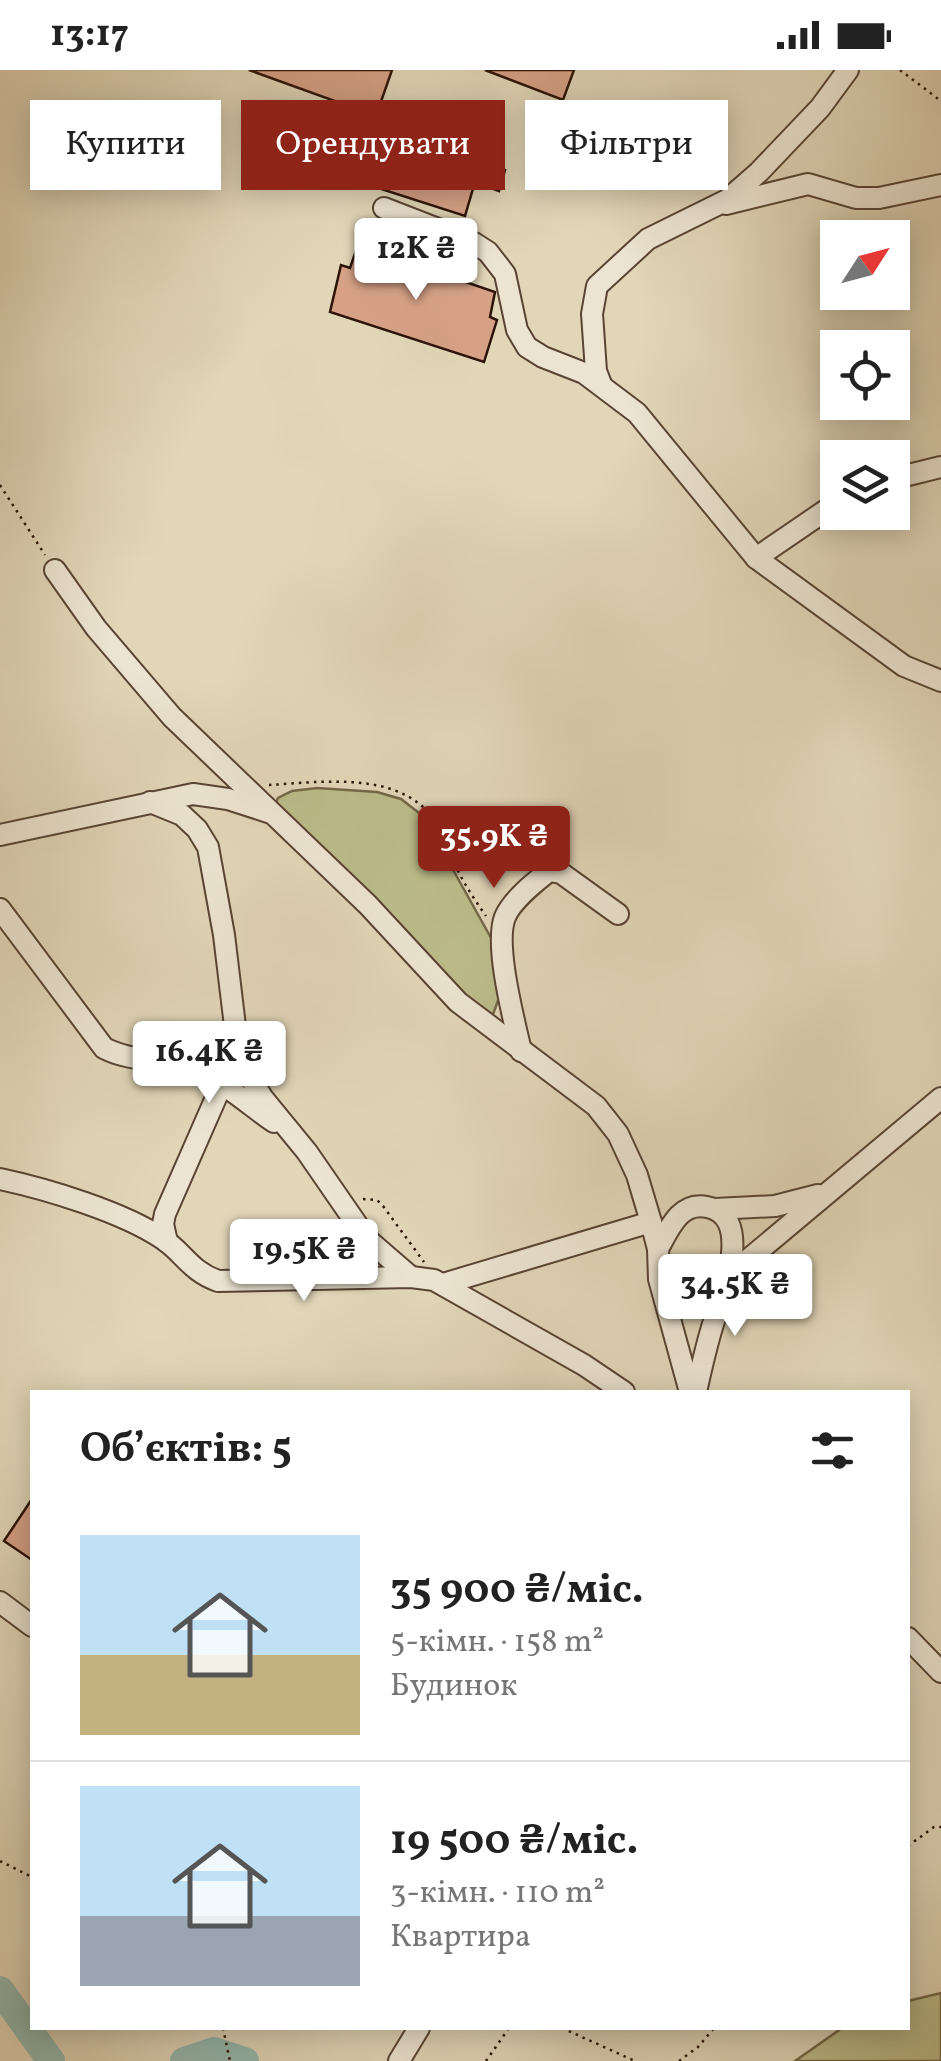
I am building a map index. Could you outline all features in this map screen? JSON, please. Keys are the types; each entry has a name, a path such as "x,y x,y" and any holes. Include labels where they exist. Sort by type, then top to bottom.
{"street":[{"path":"601,384 596,371 592,314 597,286 648,239 727,200 759,172 828,98 848,70"},
{"path":"714,206 808,184 856,198 879,198 941,185"},
{"path":"384,208 488,252 505,274 517,330 526,347 583,372 637,413 756,558 904,666 941,682"},
{"path":"910,476 941,467"},
{"path":"756,558 820,514"},
{"path":"54,570 96,628 172,717 368,905 458,1002 596,1106 607,1120 638,1175 658,1248 659,1279 692,1390"},
{"path":"0,835 193,794 228,799 274,814"},
{"path":"150,802 182,815 208,847 239,1059 262,1097 368,1239 412,1277"},
{"path":"520,1051 508,992 502,932 506,914 549,871 562,873 618,914"},
{"path":"0,909 104,1048 121,1057 186,1066 222,1084 292,1134"},
{"path":"168,1242 163,1224 165,1214 222,1084"},
{"path":"732,1274 941,1098"},
{"path":"0,1179 62,1196 144,1228 168,1242 193,1269 218,1281 412,1277 445,1283 621,1390"},
{"path":"658,1248 680,1214 696,1206 775,1206 830,1192"},
{"path":"694,1390 732,1274 731,1231 715,1209"},
{"path":"445,1283 651,1222"},
{"path":"0,1602 30,1624"},
{"path":"910,1640 941,1672"},
{"path":"399,2061 419,2030"}],"path":[{"path":"900,70 941,101"},
{"path":"0,485 54,570"},
{"path":"245,787 331,782 385,786 406,793 436,822 466,886 488,921 502,932"},
{"path":"344,1208 360,1200 377,1200 445,1283"},
{"path":"910,1845 941,1825"},
{"path":"0,1861 30,1877"},
{"path":"223,2030 230,2061"},
{"path":"486,2061 507,2030"},
{"path":"566,2030 636,2061"},
{"path":"678,2061 698,2047 712,2030"}],"green space":[{"path":"317,788 377,792 401,799 423,816 495,945 499,998 492,1017 482,1019 274,807 278,798 292,791"},
{"path":"941,1993 941,2061 795,2061 839,2030 910,2030 910,2001"}],"building":[{"path":"249,70 392,70 382,100 332,100"},
{"path":"485,70 574,70 563,100"},
{"path":"384,190 473,190 465,216"},
{"path":"358,245 495,292 490,317 497,320 484,362 330,312 341,265 350,268"},
{"path":"30,1502 30,1559 4,1541"}],"waterway":[{"path":"0,1990 51,2061"},
{"path":"184,2061 214,2051 245,2061"}]}
